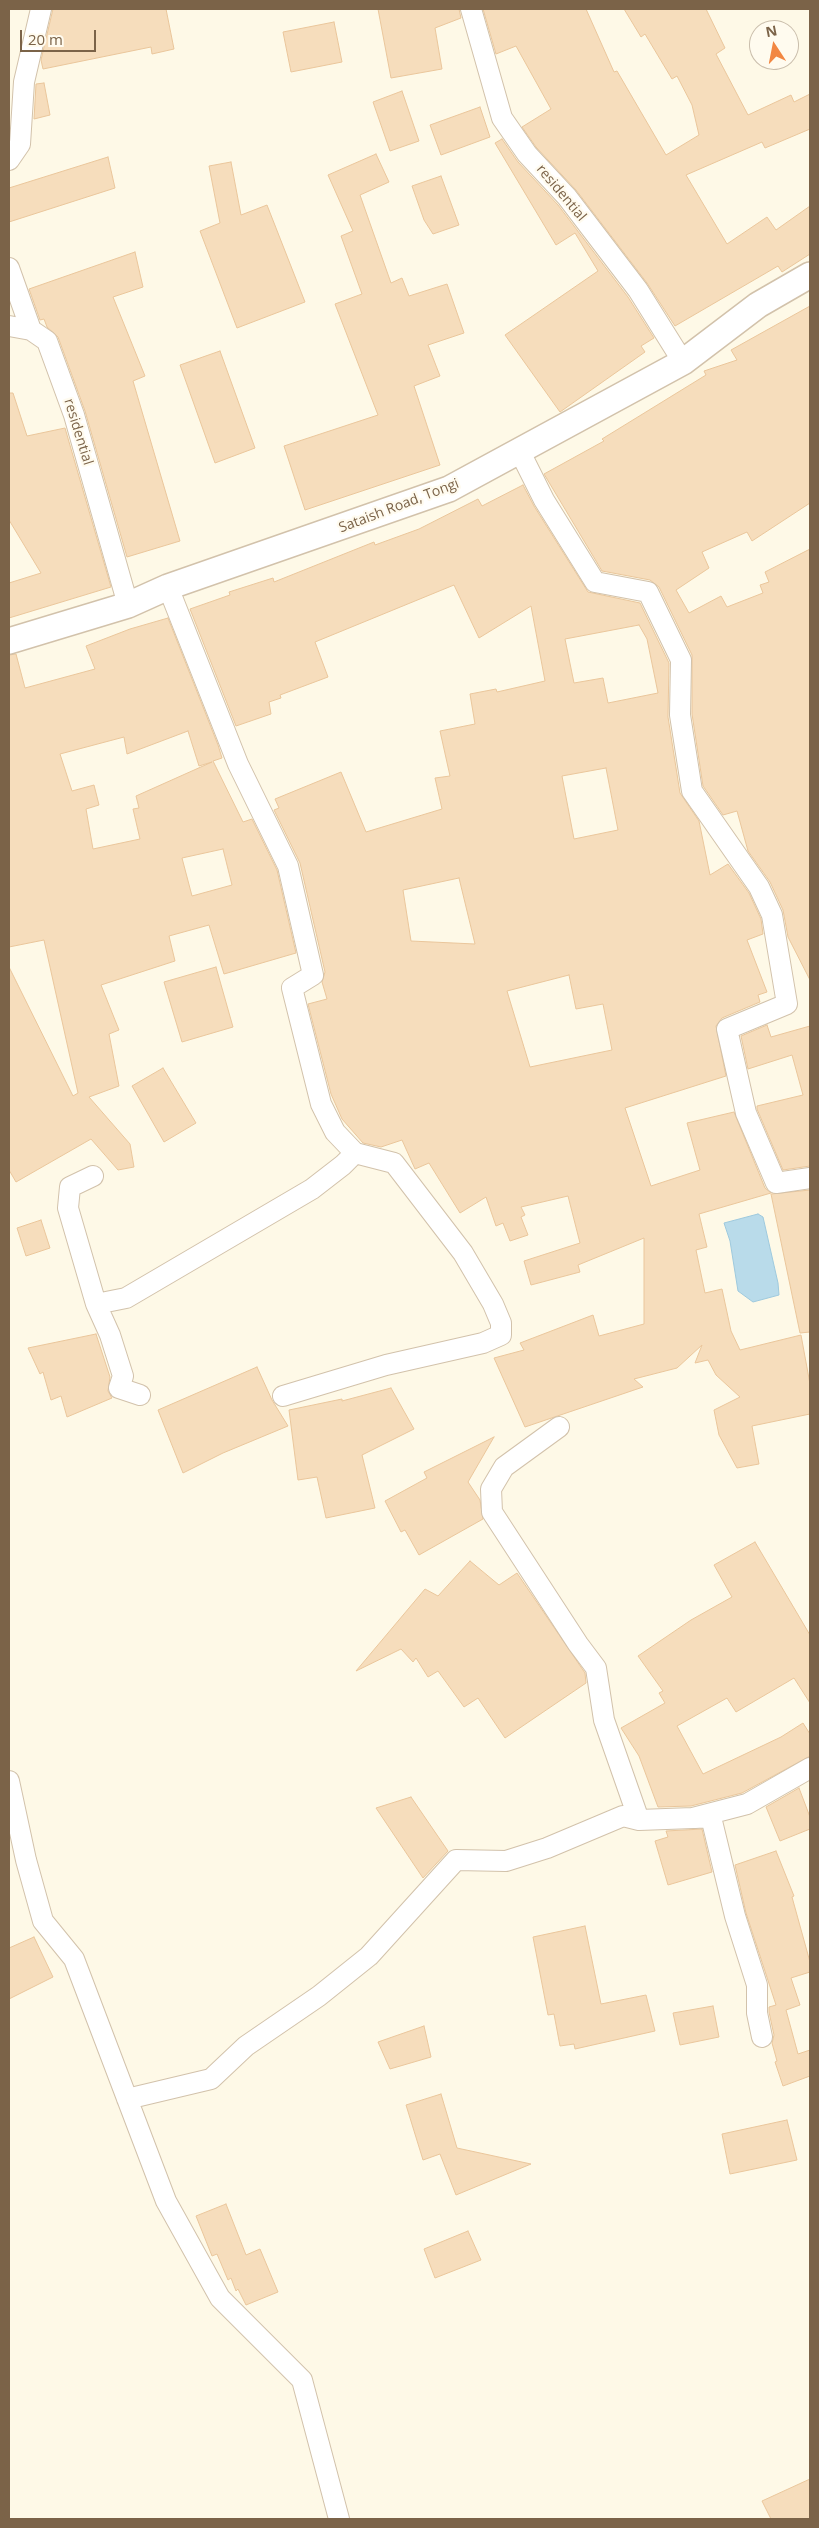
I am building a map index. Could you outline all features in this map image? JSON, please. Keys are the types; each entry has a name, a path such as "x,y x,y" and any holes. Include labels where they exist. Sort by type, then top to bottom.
{"street":[{"path":"9,160 20,144 24,82 41,9"},
{"name":"residential","path":"470,9 502,118 527,154 567,197 638,290 683,362"},
{"name":"residential","path":"9,268 31,330 46,341 74,415 128,604"},
{"name":"Sataish Road, Tongi","path":"9,641 128,604 168,587 449,489 683,362 758,305 810,275"},
{"path":"9,326 31,330"},
{"path":"520,452 544,500 595,582 648,592 681,660 680,715 692,791 759,887 772,915 787,1004 727,1029 746,1113 776,1183 810,1178"},
{"path":"168,587 238,764 288,866 313,976 292,988 321,1104 335,1132 355,1153 394,1163 463,1253 493,1304 501,1323 501,1335 484,1343 386,1365 283,1396"},
{"path":"96,1304 126,1298 312,1189 355,1153"},
{"path":"93,1176 70,1188 68,1208 96,1304 110,1336 123,1376 119,1388 140,1395"},
{"path":"559,1427 504,1467 491,1489 492,1512 578,1644 596,1668 604,1720 640,1820"},
{"path":"693,1818 748,1804 810,1768"},
{"path":"9,1782 26,1860 43,1921 74,1959 166,2201 220,2298 302,2380 339,2519"},
{"path":"127,2099 211,2079 246,2046 319,1996 369,1956 456,1860 506,1861 547,1848 623,1816 640,1820 711,1817 735,1916 758,1985 757,2013 762,2037"}],"water":[{"path":"758,1214 763,1217 779,1295 753,1302 738,1291 730,1241 724,1223"}],"building":[{"path":"53,9 166,9 174,49 152,54 151,47 43,69 41,60"},
{"path":"378,9 459,9 461,18 435,28 442,69 391,78"},
{"path":"483,9 586,9 614,72 617,71 666,155 699,135 692,105 677,76 672,79 645,34 641,37 624,9 706,9 725,48 716,54 748,115 791,95 794,102 810,94 810,129 765,148 762,142 686,175 727,244 767,217 776,230 810,206 810,254 782,272 778,266 675,326 647,283 576,190 536,147 522,127 551,109 516,46 496,54"},
{"path":"334,22 342,62 291,72 283,32"},
{"path":"44,83 50,115 34,119 36,84"},
{"path":"402,91 419,141 390,151 373,102"},
{"path":"480,107 490,137 441,155 430,125"},
{"path":"502,139 518,162 558,205 628,297 654,338 641,346 645,352 560,412 505,335 598,271 575,233 556,245 495,143"},
{"path":"376,154 389,182 360,195 391,283 402,278 409,296 447,284 464,333 428,345 440,376 414,386 440,465 305,510 284,446 378,415 335,304 362,294 341,236 353,231 328,175"},
{"path":"108,157 115,188 9,222 9,188"},
{"path":"231,162 241,215 267,205 305,302 237,328 200,231 220,223 209,166"},
{"path":"441,176 459,225 433,234 424,220 412,186"},
{"path":"135,252 143,287 113,297 145,376 133,381 180,541 127,557 85,411 58,337 47,327 44,319 40,320 29,289"},
{"path":"810,306 810,503 752,541 747,532 702,552 709,568 676,590 689,613 721,596 727,607 763,593 760,585 769,582 765,572 810,549 810,980 788,937 783,910 770,882 748,851 737,811 723,815 703,786 692,714 692,655 659,587 650,580 602,571 544,474 604,441 602,439 706,375 704,371 737,360 731,350"},
{"path":"220,351 255,448 215,463 180,365"},
{"path":"9,393 13,393 27,436 65,428 111,587 9,618 9,583 41,573 9,520"},
{"path":"523,485 534,506 588,592 640,603 669,663 668,717 680,793 699,821 710,875 728,864 749,893 761,919 763,934 747,940 767,992 758,995 760,1002 722,1018 716,1026 726,1076 625,1108 651,1186 700,1170 687,1123 734,1112 765,1188 771,1193 699,1214 707,1247 696,1250 705,1293 722,1289 731,1331 740,1350 801,1335 810,1384 810,1414 752,1426 759,1464 737,1468 719,1435 714,1410 740,1397 716,1375 708,1360 695,1363 702,1345 677,1368 634,1379 643,1387 525,1427 494,1358 524,1350 520,1343 593,1315 599,1336 644,1324 644,1238 578,1265 580,1272 531,1285 524,1261 580,1243 568,1196 521,1207 525,1215 521,1217 528,1235 510,1241 503,1223 496,1226 486,1197 460,1213 429,1163 415,1169 402,1140 381,1147 363,1143 342,1119 331,1094 308,1004 327,999 322,982 325,972 300,863 274,810 279,808 275,799 341,772 366,832 442,809 435,778 450,776 440,731 475,724 470,694 496,689 497,692 545,681 531,606 479,638 454,585 315,642 328,677 280,695 281,698 269,702 271,714 236,726 190,609 230,595 229,592 273,578 274,582 374,542 375,545 419,529 478,499 482,506","holes":["639,625 647,639 658,693 608,703 603,678 574,683 565,639","606,768 618,830 574,839 562,776","459,878 475,944 411,941 403,890","569,975 576,1009 603,1004 612,1050 530,1067 507,991"]},
{"path":"168,618 218,745 222,758 213,761 243,822 252,819 277,870 296,953 224,974 209,925 169,936 175,961 101,985 119,1030 109,1034 119,1086 89,1097 130,1144 134,1167 118,1170 91,1139 16,1182 9,1170 9,967 73,1096 78,1093 44,940 9,947 9,655 16,654 25,688 95,669 86,646 130,629","holes":["188,731 199,766 212,762 136,796 139,808 133,809 140,839 93,849 86,809 99,805 94,785 72,791 60,754 124,737 127,754","223,849 232,885 192,896 182,858"]},
{"path":"216,967 233,1027 182,1042 164,982"},
{"path":"767,1025 771,1037 810,1026 810,1166 783,1170 757,1109 757,1106 803,1095 792,1055 748,1069 741,1036"},
{"path":"163,1068 196,1123 164,1142 132,1086"},
{"path":"810,1190 810,1332 800,1333 771,1194"},
{"path":"41,1220 50,1248 26,1256 17,1228"},
{"path":"96,1334 110,1377 108,1391 112,1398 67,1417 61,1396 51,1400 43,1372 40,1374 28,1348"},
{"path":"257,1367 272,1400 288,1426 223,1453 183,1473 158,1410"},
{"path":"391,1388 414,1429 362,1455 375,1508 326,1518 317,1477 298,1480 289,1410 342,1399 342,1401"},
{"path":"494,1437 468,1482 480,1500 483,1519 419,1555 405,1530 401,1532 385,1501 427,1478 424,1472"},
{"path":"755,1542 810,1635 810,1703 794,1678 736,1712 727,1698 677,1726 703,1774 781,1737 803,1723 810,1734 810,1756 742,1793 691,1806 658,1807 639,1756 621,1728 665,1703 659,1693 663,1691 638,1656 691,1620 732,1597 714,1565"},
{"path":"470,1561 499,1585 517,1573 585,1673 586,1683 505,1738 478,1698 464,1707 438,1671 428,1677 416,1658 413,1662 401,1649 356,1671 425,1589 438,1596"},
{"path":"799,1788 810,1817 810,1829 780,1841 766,1807"},
{"path":"411,1797 448,1851 423,1878 376,1808"},
{"path":"702,1829 712,1872 668,1885 655,1841 668,1837 666,1831"},
{"path":"776,1851 794,1896 792,1897 810,1962 810,1972 791,1978 800,2005 786,2010 798,2054 810,2050 810,2076 783,2086 775,2062 777,2061 772,2043 774,2035 769,2012 769,2007 776,2005 746,1913 735,1865"},
{"path":"585,1926 601,2004 646,1995 655,2031 575,2049 574,2044 560,2046 554,2014 548,2015 533,1937"},
{"path":"34,1937 53,1977 9,1999 9,1948"},
{"path":"713,2006 719,2037 680,2045 673,2013"},
{"path":"424,2026 431,2057 390,2069 378,2042"},
{"path":"441,2094 457,2148 531,2164 456,2195 440,2154 423,2160 406,2105"},
{"path":"787,2120 797,2160 730,2174 722,2134"},
{"path":"226,2204 246,2255 260,2249 278,2292 246,2305 238,2289 236,2291 231,2278 228,2280 217,2254 212,2256 196,2216"},
{"path":"468,2231 481,2260 435,2278 424,2249"},
{"path":"810,2479 810,2519 771,2519 762,2501"}]}
